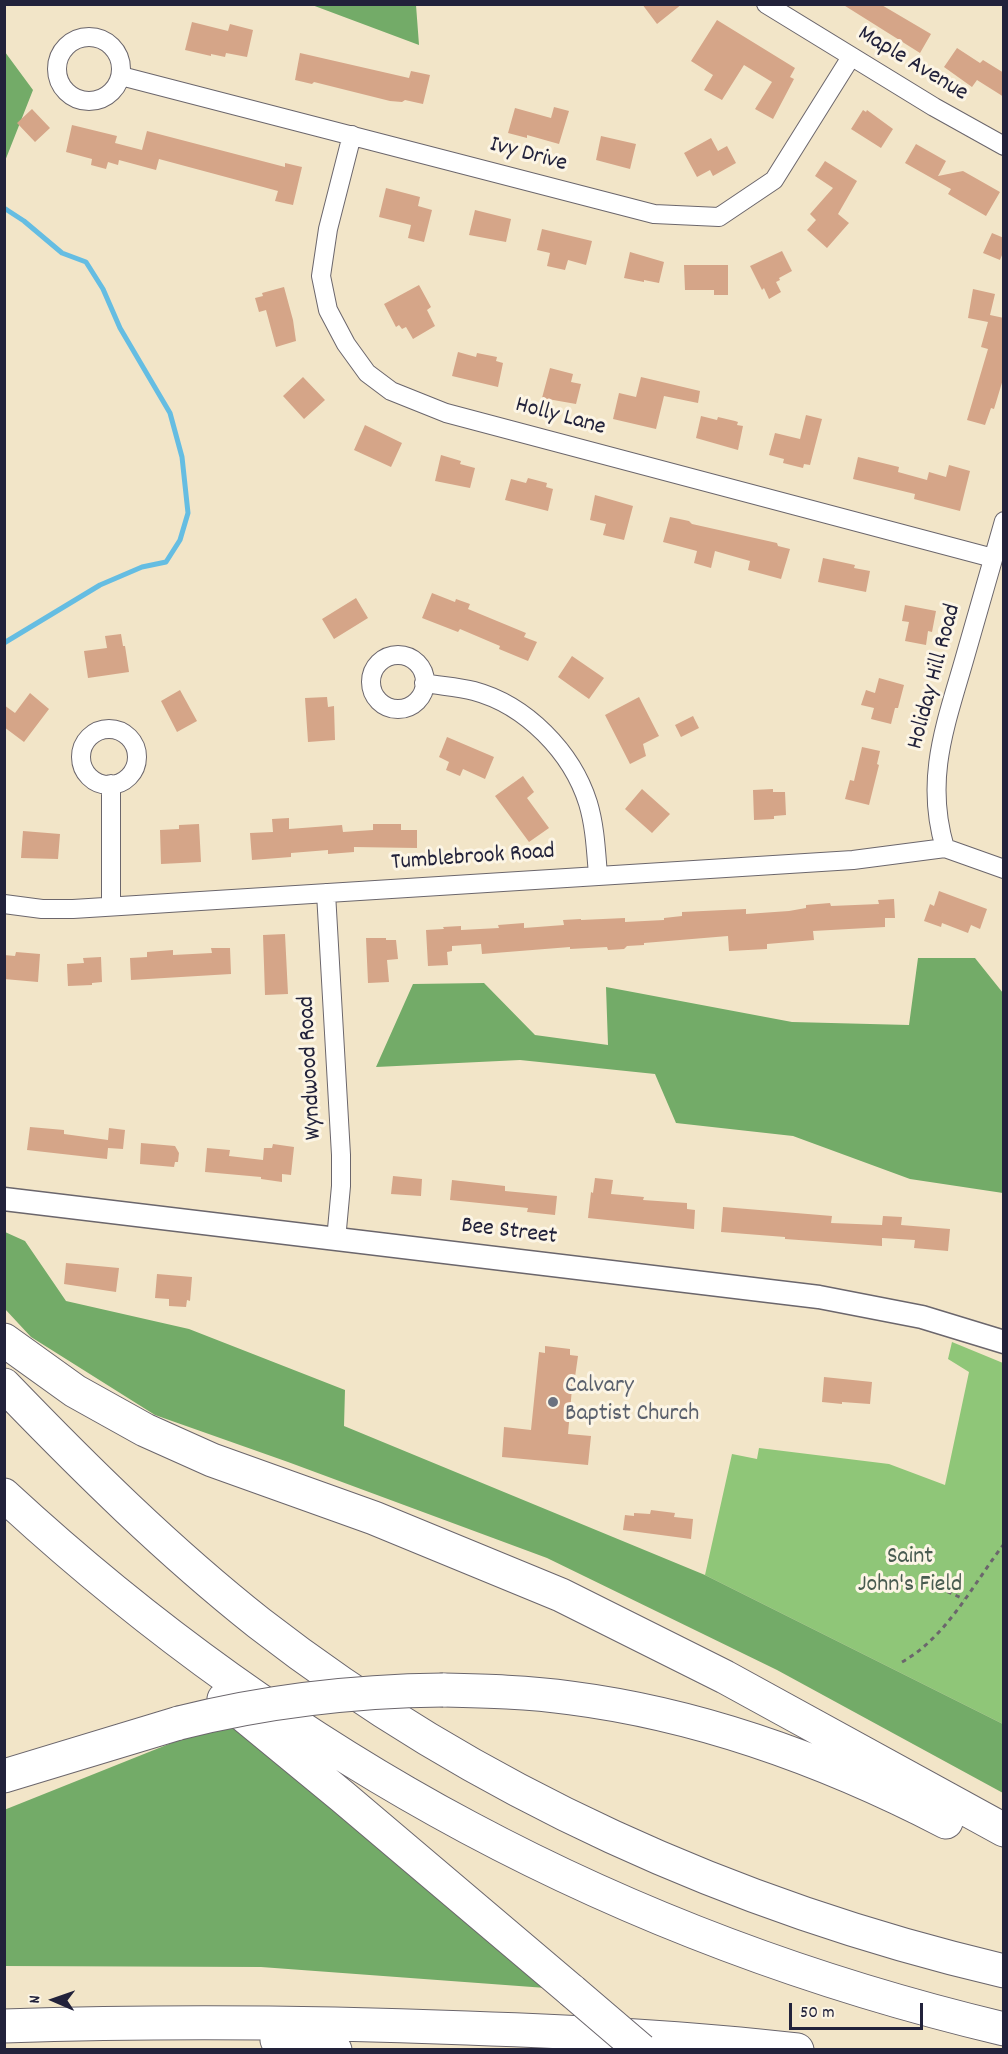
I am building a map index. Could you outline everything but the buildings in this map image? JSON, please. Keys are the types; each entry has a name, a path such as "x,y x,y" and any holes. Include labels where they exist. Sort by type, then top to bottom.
{"highway":[{"path":"4,1340 75,1391 145,1430 212,1460 426,1538 577,1602 736,1682 1004,1830"},
{"path":"4,1385 129,1510 232,1601 331,1675 458,1755 588,1824 717,1881 880,1939 1004,1971"},
{"path":"4,1495 154,1622 243,1689 383,1780 506,1848 685,1930 883,1998 1004,2029"},
{"path":"58,1543 81,1579 105,1602 343,1797 641,2049"},
{"path":"4,1776 179,1722 248,1707 369,1692 443,1690 526,1693 603,1702 735,1733 802,1756 864,1782 1004,1852"},
{"path":"4,2026 150,2023 344,2024 649,2036 798,2049"},
{"path":"150,2023 196,2034 279,2040 336,2049"}],"street":[{"name":"Maple Avenue","path":"766,4 934,107 1004,146"},
{"name":"Ivy Drive","path":"121,76 654,214 719,217 774,180 851,57"},
{"name":"Holly Lane","path":"352,135 328,229 321,276 328,310 346,344 367,373 392,391 458,416 993,558"},
{"name":"Holiday Hill Road","path":"945,848 939,826 936,800 940,748 1004,521"},
{"path":"424,684 475,692 498,700 520,712 561,752 576,774 588,802 594,832 598,875"},
{"path":"111,784 111,906"},
{"path":"945,848 1004,869"},
{"name":"Tumblebrook Road","path":"4,904 42,909 111,906 853,860 945,848"},
{"name":"Wyndwood Road","path":"326,892 342,1155 336,1239"},
{"name":"Bee Street","path":"4,1199 828,1299 922,1317 1004,1341"}],"path":[{"path":"902,1662 916,1654 933,1639 1004,1544"},
{"path":"939,1588 964,1599"}],"green space":[{"path":"312,5 416,5 419,45"},
{"path":"5,52 33,90 5,161"},
{"path":"918,958 975,958 1003,993 1003,1193 910,1179 793,1136 676,1123 655,1074 520,1060 376,1067 413,984 484,983 535,1035 608,1045 606,987 792,1022 909,1025"},
{"path":"5,1232 25,1241 66,1301 189,1329 345,1390 344,1426 705,1575 1003,1724 1003,1793 777,1670 547,1558 155,1415 31,1337 5,1309"},
{"name":"Saint John's Field","path":"952,1342 1003,1363 1003,1724 705,1575 732,1454 757,1459 759,1448 889,1464 945,1485 969,1372 948,1359"},
{"path":"234,1725 546,1988 261,1967 5,1966 4,1810 194,1734"}],"waterway":[{"path":"4,208 24,221 62,253 86,262 103,289 120,328 170,413 182,457 188,513 180,540 166,562 142,567 100,585 4,643"}],"place":[{"name":"Calvary Baptist Church","path":"553,1402"}]}
